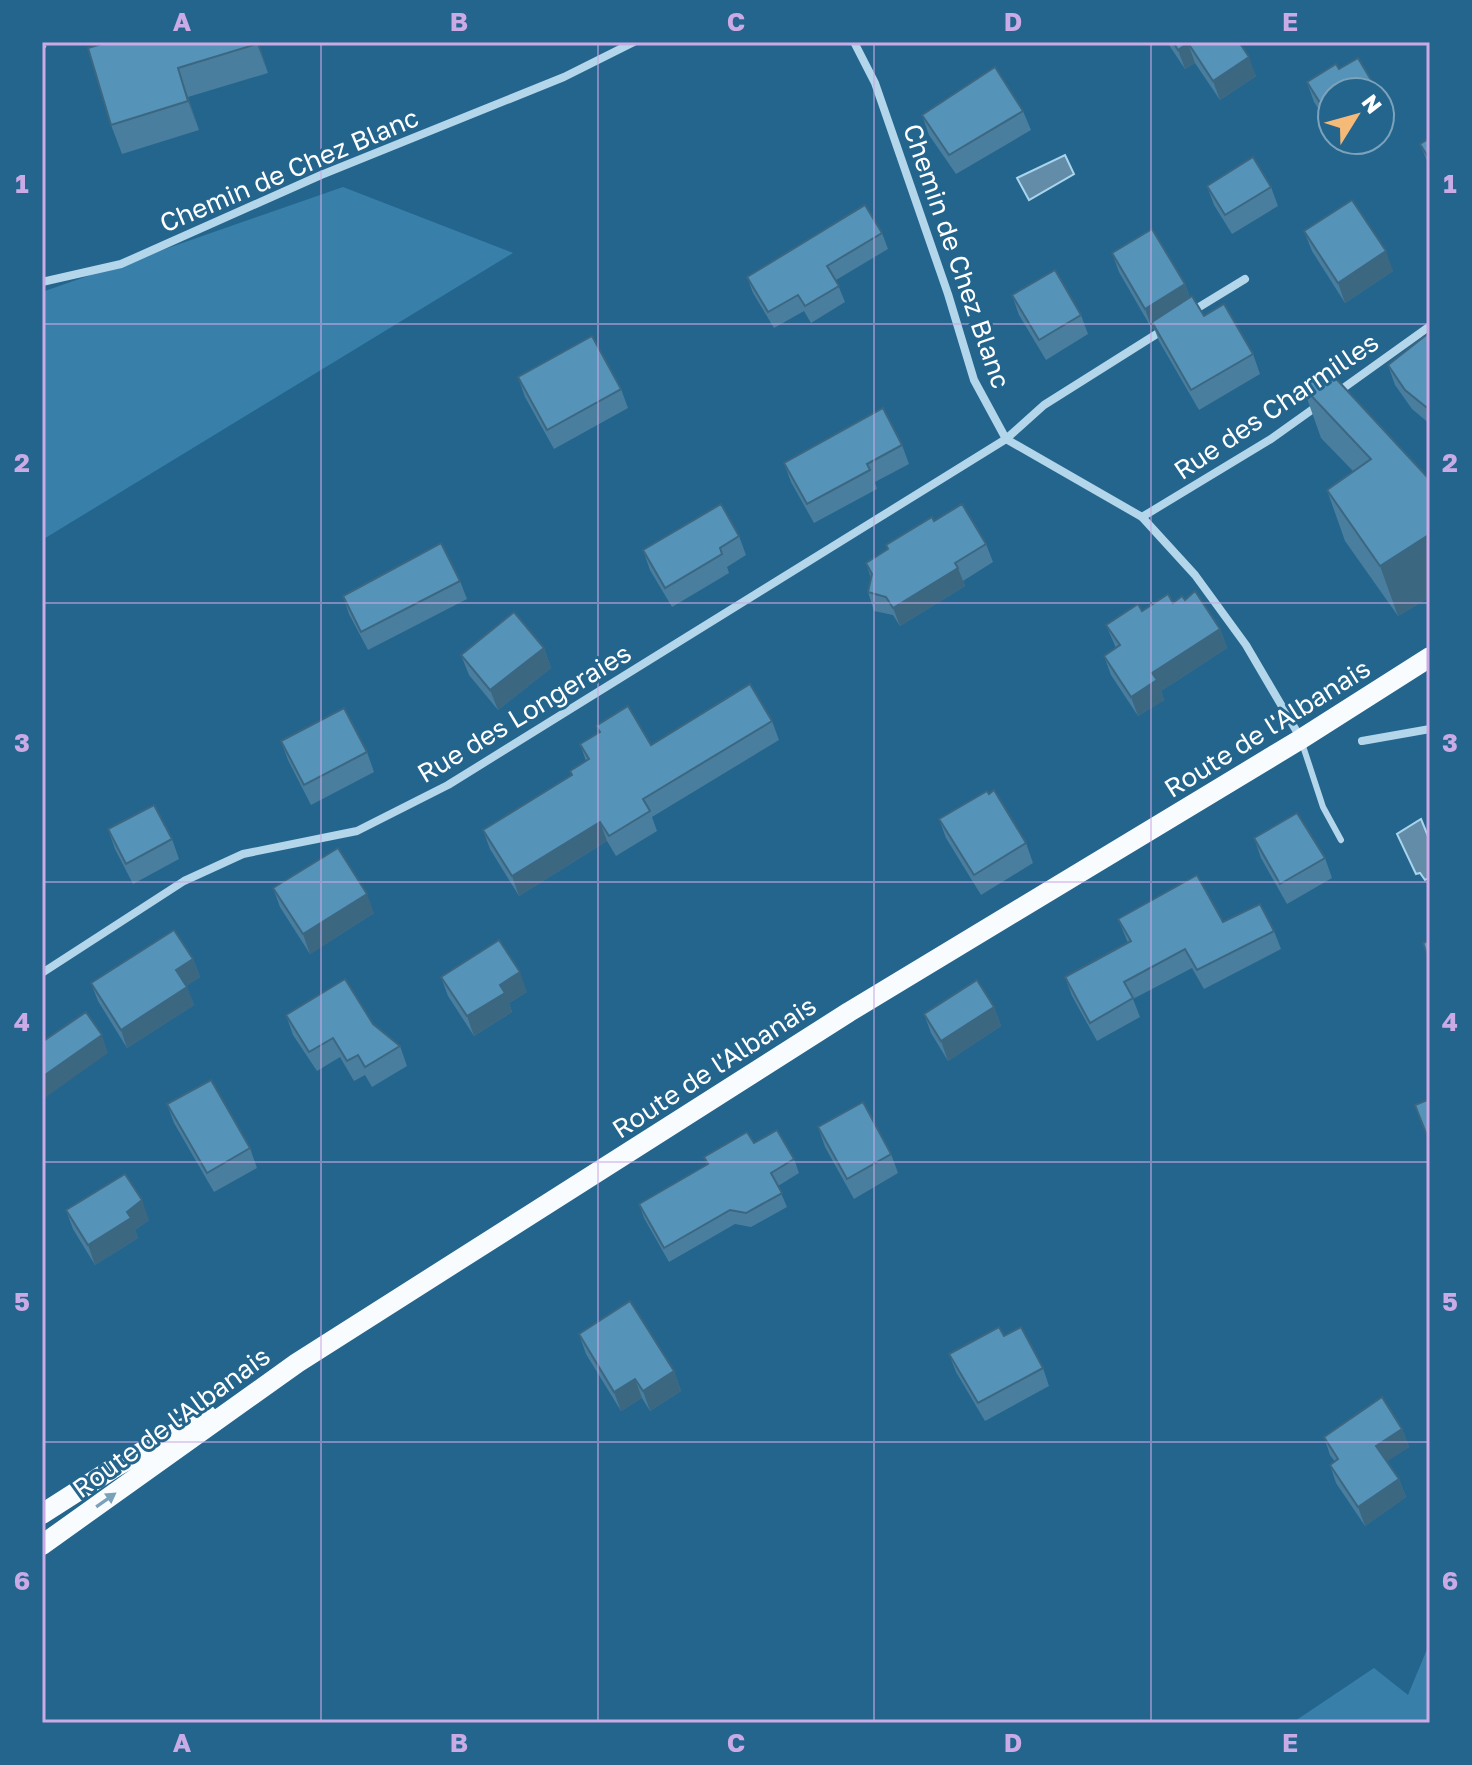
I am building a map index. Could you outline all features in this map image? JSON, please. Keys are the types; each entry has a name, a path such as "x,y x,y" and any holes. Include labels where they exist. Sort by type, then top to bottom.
{"main road":[{"name":"Route de l'Albanais","path":"42,1545 297,1363 849,1012 1301,739 1430,657"},
{"path":"42,1514 117,1466 297,1363"}],"street":[{"name":"Chemin de Chez Blanc","path":"42,282 121,264 321,175 564,77 634,42"},
{"name":"Chemin de Chez Blanc","path":"858,44 875,83 948,294 974,380 1006,439"},
{"name":"Rue des Longeraies","path":"42,973 184,881 243,854 357,831 448,785 1006,439 1044,405 1245,279"},
{"name":"Rue des Charmilles","path":"1142,517 1271,439 1430,326"},
{"path":"1006,439 1142,517 1195,575 1246,645 1301,739"},
{"path":"1362,741 1430,729"}],"lane":[{"path":"1301,739 1323,807 1341,840"}],"path":[{"path":"42,48 47,42"}],"shaded area":[{"path":"1065,155 1074,174 1029,200 1017,178"},
{"path":"343,187 513,253 42,540 42,292"},
{"path":"1421,819 1430,841 1430,877 1425,880 1420,873 1416,874 1397,834"},
{"path":"1430,1642 1430,1723 1292,1723 1374,1668 1408,1695"}],"building":[{"path":"108,42 257,44 178,68 188,101 111,125 88,48"},
{"path":"1173,42 1239,42 1249,57 1213,81 1188,43 1178,50"},
{"path":"1358,58 1369,76 1317,76 1336,64 1339,69"},
{"path":"995,67 1023,111 949,155 922,115"},
{"path":"1316,76 1316,96 1307,82"},
{"path":"1430,138 1430,160 1420,144"},
{"path":"1253,157 1271,187 1225,215 1207,186"},
{"path":"1352,200 1386,251 1338,283 1304,231"},
{"path":"865,205 882,233 827,266 839,286 805,306 798,295 768,312 747,277"},
{"path":"1152,229 1185,284 1145,309 1112,253"},
{"path":"1055,270 1081,315 1039,340 1012,295"},
{"path":"1192,296 1204,316 1224,304 1253,354 1191,390 1152,322"},
{"path":"1430,332 1430,405 1426,407 1405,390 1388,365"},
{"path":"592,336 621,389 547,430 518,377"},
{"path":"1329,371 1430,480 1430,534 1380,566 1327,490 1371,459 1303,387"},
{"path":"883,408 902,445 867,464 870,470 807,504 784,463"},
{"path":"721,504 739,536 720,548 722,554 665,588 643,550"},
{"path":"962,504 986,544 955,563 958,568 893,608 886,597 868,592 872,574 866,563 888,549 886,545 932,517 934,521"},
{"path":"441,543 460,581 361,632 343,596"},
{"path":"1195,591 1220,629 1152,673 1157,680 1131,697 1104,656 1120,645 1106,625 1138,604 1142,611 1168,594 1173,603 1182,596 1185,600"},
{"path":"514,612 544,648 490,690 461,655"},
{"path":"750,684 772,721 643,799 650,811 609,836 600,822 512,876 483,830 572,775 570,771 589,759 580,744 600,732 596,726 628,706 651,745"},
{"path":"344,708 367,752 304,785 281,741"},
{"path":"994,790 1026,843 974,875 939,819"},
{"path":"154,805 172,839 126,864 108,829"},
{"path":"1297,813 1325,858 1280,884 1254,838"},
{"path":"338,848 367,894 303,934 273,888"},
{"path":"1197,875 1223,922 1260,904 1274,931 1197,970 1185,949 1124,982 1133,998 1090,1023 1065,977 1131,941 1118,919"},
{"path":"174,930 193,959 176,970 187,987 121,1030 91,983"},
{"path":"499,940 520,972 500,985 505,993 467,1016 441,977"},
{"path":"1430,940 1430,962 1423,943"},
{"path":"345,979 373,1024 400,1046 365,1067 358,1055 347,1061 333,1038 309,1052 286,1015"},
{"path":"977,980 994,1007 941,1041 924,1014"},
{"path":"86,1012 102,1035 42,1077 42,1042"},
{"path":"211,1080 250,1148 207,1173 167,1104"},
{"path":"1430,1099 1430,1143 1415,1105"},
{"path":"863,1102 891,1154 847,1179 818,1127"},
{"path":"777,1130 794,1159 771,1173 782,1193 746,1213 730,1210 664,1248 639,1204 708,1164 704,1157 747,1132 754,1143"},
{"path":"125,1174 142,1200 127,1212 131,1218 88,1245 66,1210"},
{"path":"630,1301 674,1371 643,1391 635,1379 614,1392 579,1334"},
{"path":"999,1327 1004,1336 1021,1327 1043,1368 978,1403 949,1354"},
{"path":"1382,1397 1402,1429 1376,1446 1399,1479 1358,1507 1330,1465 1338,1459 1324,1437"}]}
